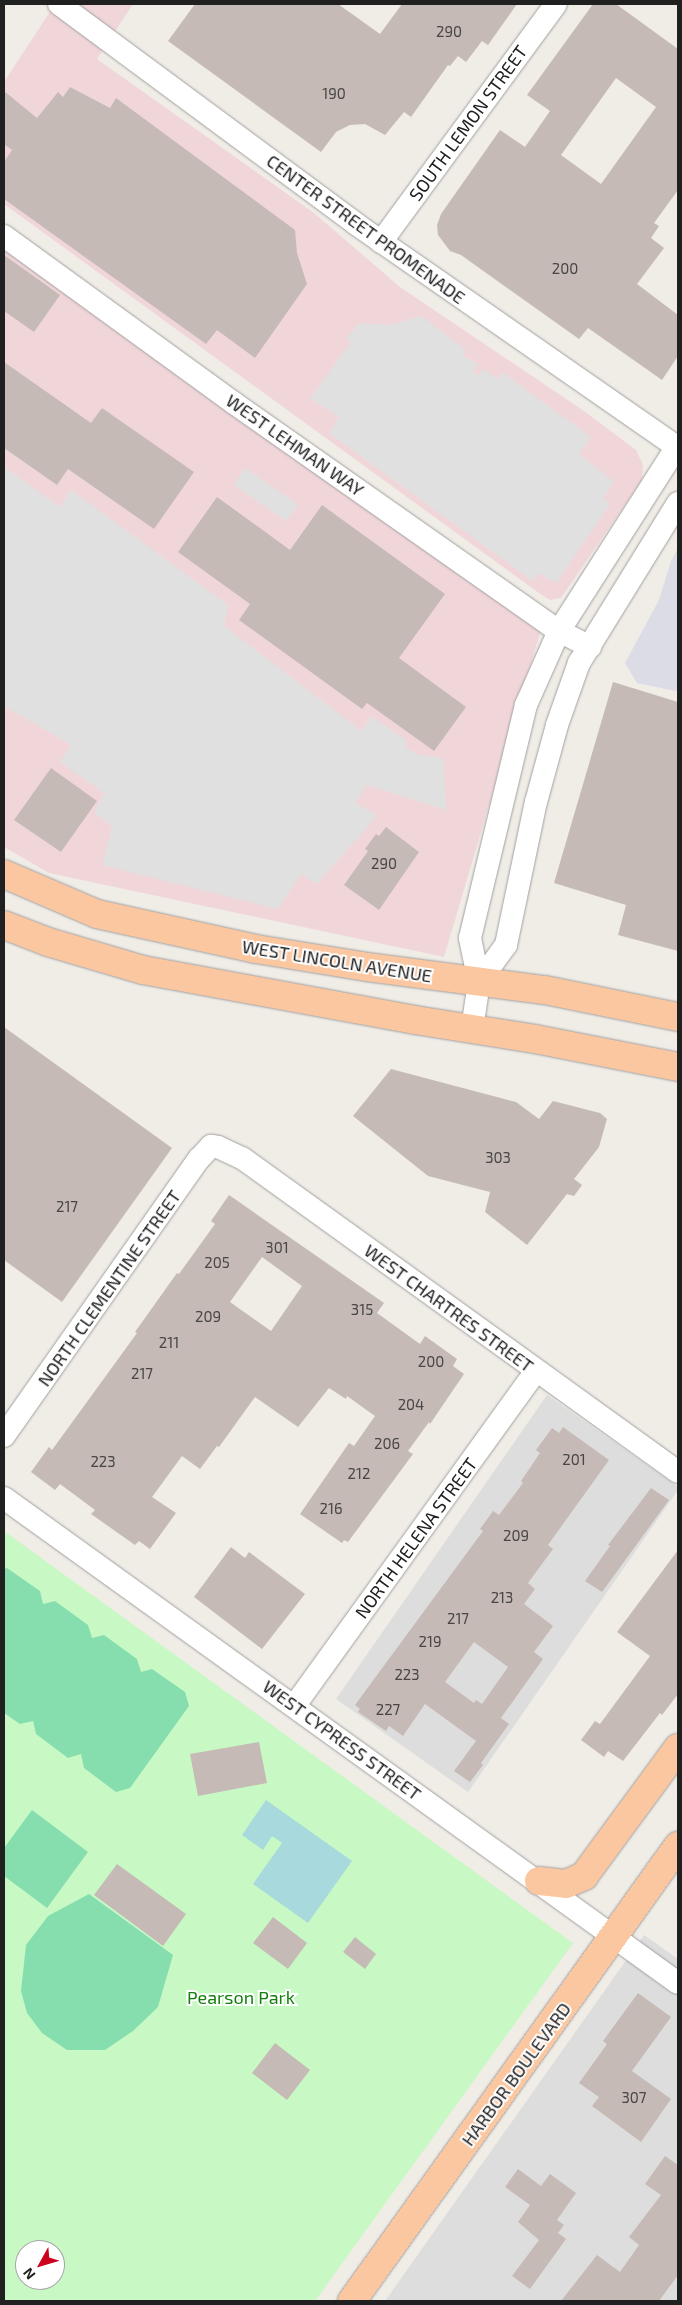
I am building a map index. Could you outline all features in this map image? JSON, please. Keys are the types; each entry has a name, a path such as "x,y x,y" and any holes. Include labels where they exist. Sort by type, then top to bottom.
{"main road":[{"name":"WEST LINCOLN AVENUE","path":"4,874 97,914 256,949 545,990 678,1017"},
{"path":"4,925 48,942 143,970 535,1039 678,1068"},
{"path":"539,1881 566,1884 584,1876 678,1748"},
{"name":"HARBOR BOULEVARD","path":"352,2301 678,1846"}],"street":[{"name":"CENTER STREET PROMENADE","path":"59,4 381,242 678,447"},
{"name":"SOUTH LEMON STREET","path":"381,242 556,4"},
{"name":"WEST LEHMAN WAY","path":"4,236 234,402 559,631 590,647"},
{"path":"472,1029 479,982 470,938 526,705 559,631 678,447"},
{"path":"479,982 506,945 536,802 557,725 579,663 678,503"},
{"name":"NORTH CLEMENTINE STREET","path":"4,1436 199,1159 211,1146 218,1147"},
{"name":"WEST CHARTRES STREET","path":"218,1147 248,1163 678,1472"},
{"name":"NORTH HELENA STREET","path":"295,1706 536,1371"},
{"name":"WEST CYPRESS STREET","path":"4,1498 539,1881 678,1983"}],"shaded area":[{"path":"55,4 133,4 97,59 314,213 400,287 584,411 636,450 643,465 642,480 561,598 550,600 539,593 4,204 4,82"},
{"path":"4,249 541,630 444,957 49,873 4,847"},
{"path":"421,316 466,350 462,355 478,364 473,372 479,375 484,369 498,380 502,372 591,437 579,454 614,482 603,498 610,504 556,583 539,573 533,581 329,433 339,417 310,398 351,342 347,338 359,323 389,325"},
{"path":"4,467 60,507 71,490 228,605 224,626 362,731 371,716 406,740 406,748 420,755 443,758 446,810 367,785 355,802 377,816 317,884 301,874 278,909 102,865 112,827 94,812 104,793 60,762 71,745 4,706"},
{"path":"245,468 298,505 286,521 234,485"},
{"path":"678,548 678,691 675,691 637,683 625,663 659,600 671,561"},
{"path":"547,1395 678,1487 678,1490 468,1792 336,1699"},
{"path":"644,1935 678,1959 678,2301 385,2301"}],"green space":[{"name":"Pearson Park","path":"4,1531 573,1943 315,2301 4,2301"},
{"path":"7,1568 40,1591 43,1604 55,1601 88,1625 92,1638 104,1635 137,1659 141,1672 152,1669 185,1692 189,1706 130,1788 116,1792 84,1768 81,1754 68,1758 36,1734 33,1721 20,1724 4,1713 4,1569"},
{"path":"32,1810 88,1852 47,1908 4,1876 4,1848"},
{"path":"89,1894 173,1955 158,2007 133,2031 105,2050 67,2050 42,2033 27,2013 21,1991 26,1945 48,1916"}],"water":[{"path":"266,1800 352,1861 308,1923 253,1884 282,1843 272,1836 263,1850 242,1835"}],"building":[{"path":"195,4 338,4 380,34 402,4 517,4 488,45 482,41 466,62 458,56 450,66 448,65 411,117 404,112 385,135 365,124 350,125 336,132 321,152 168,41"},
{"path":"593,4 616,4 678,49 678,190 654,223 659,226 651,238 664,248 637,284 678,315 678,356 662,380 588,328 579,339 461,255 450,251 438,235 437,225 441,214 500,130 525,147 550,111 527,95","holes":["616,78 656,107 601,184 561,155"]},
{"path":"70,87 110,108 116,98 295,230 297,253 307,284 255,358 217,330 206,344 4,199 4,162 12,150 4,144 4,91 37,118 58,92 63,97"},
{"path":"4,255 60,295 34,332 4,311"},
{"path":"4,362 91,423 102,408 194,472 154,529 68,469 57,485 4,448"},
{"path":"217,497 290,550 322,505 445,594 399,658 466,707 434,751 367,703 362,709 239,620 250,604 178,552"},
{"path":"613,682 678,702 678,951 618,935 626,905 554,883"},
{"path":"51,768 97,801 61,852 14,820"},
{"path":"386,827 419,852 379,910 344,885 368,851 365,849 376,834 379,836"},
{"path":"4,1027 172,1148 62,1302 4,1260"},
{"path":"391,1069 516,1102 539,1119 553,1101 600,1113 607,1119 599,1147 574,1179 582,1185 574,1196 567,1194 527,1245 485,1212 490,1192 428,1176 353,1116"},
{"path":"229,1195 384,1303 377,1313 420,1344 425,1336 457,1359 453,1366 464,1374 430,1424 429,1422 408,1451 413,1454 348,1542 344,1540 342,1543 300,1514 349,1443 354,1446 375,1416 347,1396 346,1399 329,1388 298,1427 255,1397 219,1447 217,1446 200,1469 182,1456 152,1497 176,1513 150,1549 139,1541 135,1545 91,1514 95,1510 60,1484 55,1490 31,1472 49,1447 52,1450 137,1333 135,1332 177,1273 179,1274 215,1224 211,1221","holes":["262,1257 302,1286 271,1331 230,1302"]},
{"path":"563,1427 609,1460 548,1545 553,1549 528,1583 535,1589 524,1604 553,1626 534,1652 543,1659 501,1718 509,1724 470,1782 454,1771 476,1741 425,1704 403,1736 389,1726 386,1731 358,1712 360,1709 355,1705 483,1531 480,1529 493,1511 499,1515 523,1483 521,1481 540,1453 536,1450 552,1428 559,1433","holes":["474,1642 508,1667 482,1704 476,1700 474,1703 445,1682"]},
{"path":"651,1488 669,1500 602,1592 585,1581 610,1546 608,1545"},
{"path":"231,1547 245,1558 249,1552 305,1594 262,1649 194,1597"},
{"path":"678,1550 678,1694 662,1715 660,1713 623,1761 608,1751 604,1757 581,1740 595,1721 600,1724 650,1656 617,1632"},
{"path":"259,1742 267,1783 198,1796 190,1754"},
{"path":"117,1864 186,1914 163,1946 94,1895"},
{"path":"273,1917 307,1943 288,1969 253,1943"},
{"path":"355,1937 376,1954 365,1969 343,1952"},
{"path":"638,1993 671,2017 632,2071 671,2099 641,2142 592,2106 599,2097 579,2083 607,2044 603,2041"},
{"path":"275,2043 310,2070 287,2100 252,2073"},
{"path":"665,2156 678,2165 678,2275 659,2301 561,2301 597,2255 620,2272 639,2245 629,2237 661,2195 645,2184"},
{"path":"518,2169 541,2186 550,2174 576,2193 557,2220 564,2225 558,2233 566,2239 530,2289 512,2276 539,2240 518,2222 530,2205 505,2187"}]}
